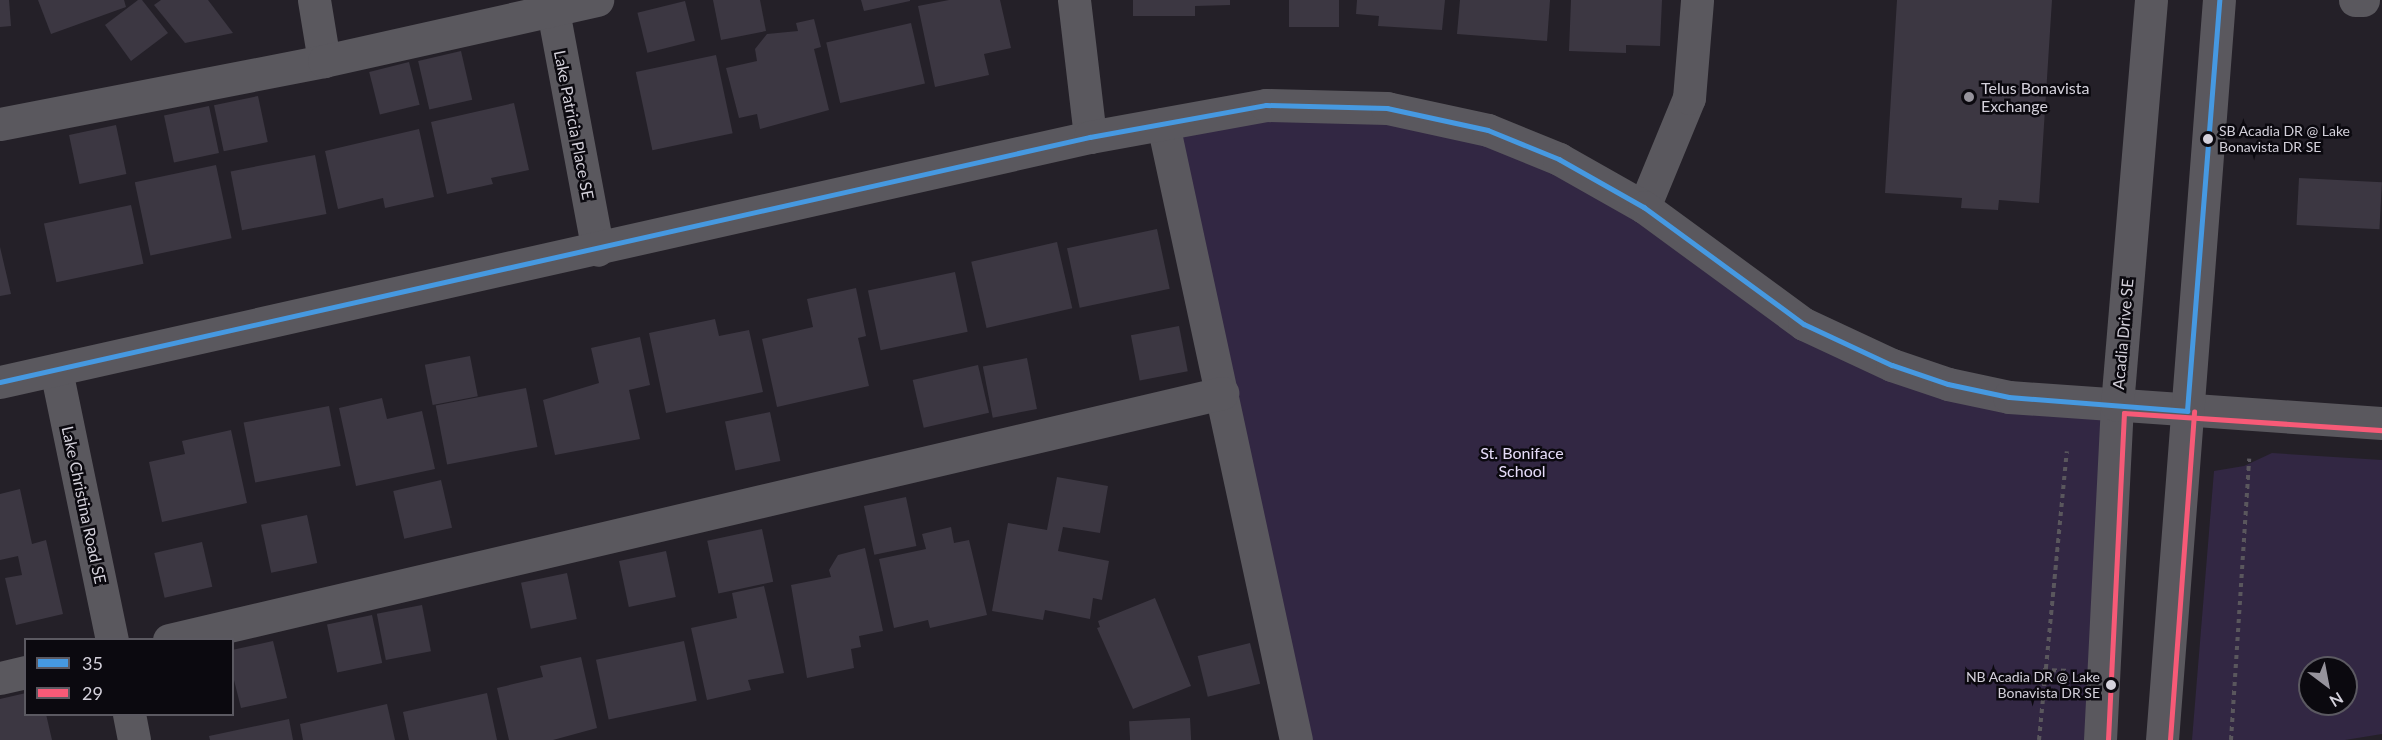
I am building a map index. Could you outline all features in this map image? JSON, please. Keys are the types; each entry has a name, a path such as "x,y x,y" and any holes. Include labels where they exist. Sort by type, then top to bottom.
{"street":[{"path":"314,0 324,61"},
{"path":"0,124 324,61 551,5 597,0"},
{"path":"1074,0 1090,137"},
{"path":"1644,207 1689,98 1697,0"},
{"name":"Acadia Drive SE","path":"2100,740 2117,405 2151,0"},
{"path":"2162,740 2219,0"},
{"path":"2355,0 2363,0"},
{"name":"Lake Patricia Place SE","path":"551,5 598,250"},
{"path":"0,382 598,250 1090,137 1266,105 1387,108 1488,130 1559,159 1644,207 1804,324 1892,365 1948,384 2009,397 2382,423"},
{"path":"1163,124 1296,740"},
{"name":"Lake Christina Road SE","path":"56,370 112,638"},
{"path":"173,638 1222,393"},
{"path":"0,678 24,672"},
{"path":"129,716 134,740"}],"path":[{"path":"2039,740 2067,451"},
{"path":"2231,740 2249,459"}],"green space":[{"name":"St. Boniface School","path":"1266,105 1488,130 1892,365 2117,405 2100,740 1296,740 1163,124"},
{"path":"2272,453 2382,460 2382,734 2345,740 2192,740 2214,471 2244,466"}],"building":[{"path":"0,0 9,0 11,26 0,27"},
{"path":"38,0 124,0 126,7 51,34"},
{"path":"138,0 142,0 168,33 131,61 105,25"},
{"path":"161,0 208,0 233,33 185,43 154,5"},
{"path":"713,0 760,0 766,31 721,40"},
{"path":"861,0 910,0 910,1 864,11"},
{"path":"949,0 1000,0 1011,48 984,54 989,75 935,87 918,6"},
{"path":"1133,0 1230,0 1230,5 1195,6 1195,16 1133,16"},
{"path":"1289,0 1339,0 1339,27 1289,27"},
{"path":"1357,0 1445,0 1442,30 1378,26 1379,16 1356,14"},
{"path":"1460,0 1550,0 1547,41 1457,34"},
{"path":"1571,0 1662,0 1660,46 1626,45 1626,53 1569,51"},
{"name":"Telus Bonavista Exchange","path":"1897,0 2052,0 2039,203 1999,200 1998,210 1961,208 1962,198 1885,193"},
{"path":"685,1 695,41 647,53 637,13"},
{"path":"814,19 821,47 814,49 829,110 760,129 757,114 739,118 726,68 757,61 755,49 767,34 798,31 796,23"},
{"path":"911,23 925,83 840,103 826,43"},
{"path":"461,51 472,100 429,110 418,61"},
{"path":"716,55 733,133 652,150 636,72"},
{"path":"409,62 420,105 380,115 369,72"},
{"path":"258,96 268,142 224,151 214,105"},
{"path":"514,103 529,170 491,178 493,184 447,194 431,122"},
{"path":"209,106 219,153 174,163 164,116"},
{"path":"116,125 126,174 79,184 69,135"},
{"path":"419,129 434,197 385,208 383,198 338,209 325,151"},
{"path":"315,155 326,214 242,230 231,171"},
{"path":"216,165 232,238 150,256 135,182"},
{"path":"2299,178 2382,182 2379,229 2297,225"},
{"path":"131,205 143,264 56,282 44,224"},
{"path":"1157,229 1170,289 1080,308 1067,248"},
{"path":"1057,242 1072,308 987,328 971,262"},
{"path":"0,247 11,294 0,296"},
{"path":"955,272 968,332 881,350 868,291"},
{"path":"856,288 866,336 858,338 869,386 777,407 762,339 813,327 807,299"},
{"path":"715,319 719,336 749,330 763,392 666,413 649,333"},
{"path":"1179,326 1188,371 1140,381 1131,335"},
{"path":"640,337 650,385 629,390 640,439 555,455 543,400 599,383 591,348"},
{"path":"470,356 478,396 433,405 425,365"},
{"path":"1027,358 1037,409 993,418 983,367"},
{"path":"978,365 989,413 924,428 913,380"},
{"path":"526,388 537,447 447,464 436,406"},
{"path":"382,398 387,419 422,411 435,469 356,486 339,408"},
{"path":"329,406 341,466 255,482 244,423"},
{"path":"770,412 780,461 735,470 725,422"},
{"path":"231,430 247,503 162,522 149,462 185,454 182,441"},
{"path":"1057,477 1108,486 1100,533 1063,527 1058,551 1109,561 1102,600 1093,598 1090,619 1045,610 1043,620 992,611 1008,523 1047,530"},
{"path":"441,480 452,528 404,539 393,491"},
{"path":"20,489 32,544 46,540 63,614 16,625 5,578 22,575 18,556 0,560 0,494"},
{"path":"906,497 916,546 874,555 864,506"},
{"path":"307,515 317,563 271,573 261,525"},
{"path":"951,527 954,543 969,540 987,615 930,628 928,620 894,628 879,559 926,549 922,534"},
{"path":"762,529 773,582 718,593 707,541"},
{"path":"202,542 212,587 165,598 154,553"},
{"path":"865,548 883,631 859,636 861,647 851,649 854,668 807,678 791,585 831,577 829,570 838,555"},
{"path":"666,551 676,597 629,607 619,561"},
{"path":"567,573 577,619 531,629 521,583"},
{"path":"764,586 784,673 748,680 751,690 707,700 691,628 737,618 732,593"},
{"path":"1155,598 1191,686 1133,709 1097,628 1100,627 1098,621"},
{"path":"422,605 431,651 386,660 377,614"},
{"path":"372,615 382,663 337,672 327,625"},
{"path":"273,641 287,698 241,708 234,680 234,650"},
{"path":"684,641 697,701 609,719 596,660"},
{"path":"1250,643 1260,684 1208,697 1198,656"},
{"path":"581,657 597,728 553,740 509,740 497,688 543,677 540,666"},
{"path":"24,693 24,716 46,716 52,740 0,740 0,699"},
{"path":"487,693 497,740 409,740 403,712"},
{"path":"387,704 395,740 303,740 300,724"},
{"path":"1190,718 1191,740 1130,740 1129,721"},
{"path":"289,719 293,740 210,740 209,736"}],"transit line":[{"name":"35","path":"0,382 1090,137 1266,105 1387,108 1488,130 1559,159 1644,207 1804,324 1892,365 1948,384 2009,397 2187,411 2219,0"},
{"name":"29","path":"2170,740 2194,412"},
{"name":"29","path":"2108,740 2124,413 2381,430"}],"place":[{"name":"Telus Bonavista Exchange","path":"1969,97"},
{"name":"SB Acadia DR @ Lake Bonavista DR SE","path":"2208,139"},
{"name":"NB Acadia DR @ Lake Bonavista DR SE","path":"2111,685"}]}
